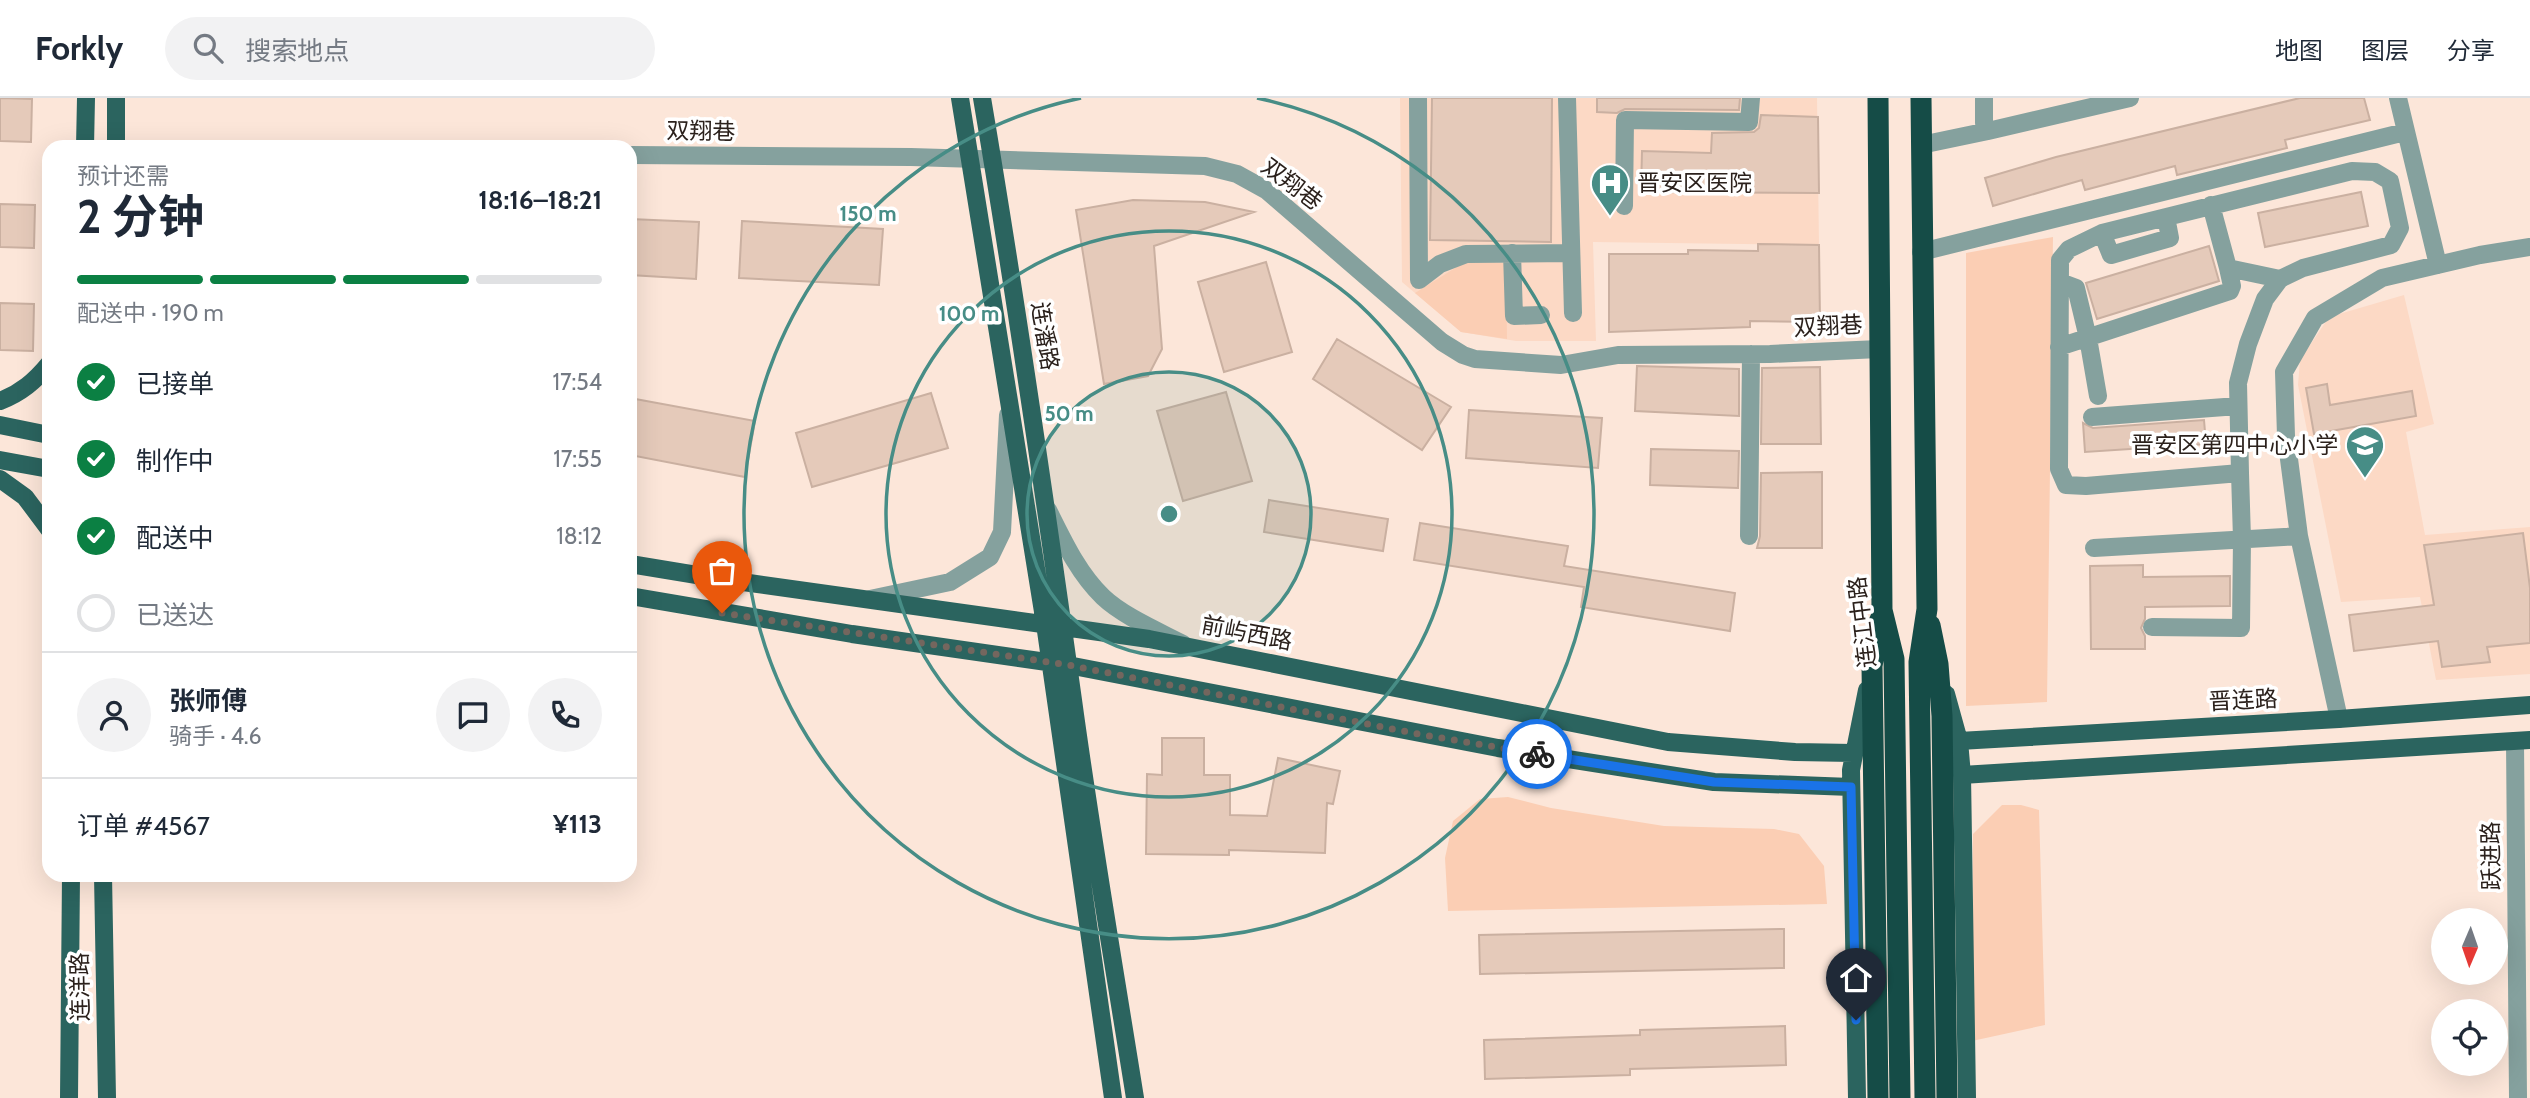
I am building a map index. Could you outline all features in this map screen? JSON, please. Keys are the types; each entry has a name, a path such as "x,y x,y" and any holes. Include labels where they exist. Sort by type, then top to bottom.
{"highway":[{"name":"连江中路","path":"1878,98 1882,610 1894,659 1900,1098"},
{"path":"1921,98 1927,609 1919,662 1925,1098"},
{"path":"1927,609 1951,743 1947,1098"},
{"path":"1878,1098 1872,666 1882,610"}],"main road":[{"path":"116,98 116,140"},
{"name":"连潘路","path":"960,98 1045,624 1114,1098"},
{"name":"连潘路","path":"982,98 1135,1098"},
{"path":"84,140 86,107"},
{"path":"0,401 19,392 42,371"},
{"path":"0,425 42,434"},
{"path":"0,460 42,468"},
{"path":"0,479 26,497 42,519"},
{"name":"前屿西路","path":"637,565 1186,645 1668,742 1794,752 1853,752"},
{"path":"637,597 852,634 1068,665 1498,748 1714,782 1851,787"},
{"path":"1857,1098 1851,787 1853,752 1872,666"},
{"name":"晋连路","path":"1951,743 2530,705"},
{"path":"1962,775 2522,740"},
{"path":"1951,743 1962,775 1967,1098"},
{"name":"连洋路","path":"69,1098 71,882"},
{"name":"连洋路","path":"103,882 107,1098"}],"street":[{"path":"1418,98 1419,279 1440,264 1466,254 1571,253"},
{"path":"1567,98 1573,313"},
{"path":"1624,206 1625,120 1749,122 1751,98"},
{"path":"1984,98 1984,123 1988,131"},
{"path":"1921,145 2101,102 2130,98"},
{"path":"2398,98 2438,265"},
{"path":"1921,252 2405,132"},
{"name":"双翔巷","path":"637,155 992,159 1205,166 1237,174 1256,183 1442,342 1475,359 1562,365 1618,355 1879,349"},
{"path":"2293,160 2300,190"},
{"path":"2152,627 2241,628 2241,457 2238,383 2248,344 2265,299 2280,279 2303,268 2391,245 2400,228 2389,181 2375,172 2352,171 2300,190 2211,205 2102,233 2069,249 2060,260 2059,470 2066,485 2086,486 2240,473"},
{"path":"2059,347 2230,291 2232,286 2211,205"},
{"path":"1512,253 1514,316 1541,315"},
{"path":"2339,719 2299,536 2286,436 2284,372 2315,318 2382,278 2438,265 2529,253"},
{"path":"2228,268 2280,279"},
{"path":"2060,282 2076,288 2098,396"},
{"path":"1749,537 1751,354"},
{"path":"868,600 950,582 990,557 1002,532 1009,398"},
{"path":"2092,417 2238,406"},
{"path":"1046,507 1071,555 1104,597 1139,621 1186,645"},
{"path":"2094,548 2299,536"},
{"name":"跃进路","path":"2518,1098 2522,740"}],"shaded area":[{"name":"晋安区医院","path":"1400,98 1817,98 1819,245 1593,242 1596,341 1516,341 1461,332 1402,282"},
{"path":"2053,237 2047,702 1966,706 1966,253"},
{"path":"1468,260 1506,263 1507,339 1461,332 1415,293"},
{"name":"晋安区第四中心小学","path":"2404,295 2434,424 2406,432 2425,535 2530,527 2530,674 2436,680 2420,597 2341,602 2298,385 2300,360 2329,317"},
{"path":"1508,797 1551,808 1664,826 1774,829 1799,834 1824,866 1827,904 1448,911 1445,858 1453,821 1480,799"},
{"path":"2002,805 2021,805 2039,810 2045,1025 1972,1041 1973,834"}],"building":[{"path":"0,98 32,99 31,142 0,141"},
{"path":"1432,98 1552,98 1551,242 1430,240"},
{"path":"1597,98 1740,98 1739,110 1625,109 1617,113 1597,112"},
{"path":"2300,98 2364,98 2370,120 2285,140 2287,148 2177,175 2175,166 2085,190 2082,180 1993,206 1985,178 2056,157"},
{"path":"1761,115 1818,117 1819,193 1641,192 1642,151 1711,153 1712,133 1754,132 1759,128"},
{"path":"2361,192 2368,226 2265,247 2258,213"},
{"path":"1133,200 1205,202 1254,212 1154,246 1162,349 1148,376 1104,384 1076,210"},
{"path":"0,204 35,205 34,248 0,247"},
{"path":"637,219 699,222 696,279 637,275"},
{"path":"742,221 883,229 879,285 739,278"},
{"path":"1758,244 1819,245 1820,322 1750,321 1750,327 1609,332 1609,254 1688,254 1688,250 1758,251"},
{"path":"2209,246 2219,281 2097,319 2086,283"},
{"path":"1266,262 1292,352 1224,372 1198,282"},
{"path":"0,303 34,304 33,351 0,350"},
{"path":"1337,339 1451,407 1422,450 1313,379"},
{"path":"1637,366 1739,369 1739,416 1635,411"},
{"path":"1820,367 1821,444 1761,444 1762,368"},
{"path":"2327,384 2330,405 2412,391 2416,416 2314,434 2306,388"},
{"path":"1226,392 1252,481 1183,501 1157,411"},
{"path":"931,393 948,448 812,487 796,433"},
{"path":"637,399 755,421 745,477 637,456"},
{"path":"1469,410 1602,418 1598,468 1466,458"},
{"path":"2204,420 2206,444 2085,452 2083,423 2093,428"},
{"path":"1651,449 1739,451 1738,488 1650,485"},
{"path":"1822,472 1822,548 1757,548 1760,536 1761,473"},
{"path":"1269,500 1388,519 1383,551 1264,532"},
{"path":"1420,523 1568,546 1564,566 1735,593 1730,631 1581,607 1584,587 1414,560"},
{"path":"2523,533 2530,588 2530,643 2487,647 2490,662 2442,667 2438,641 2354,651 2349,615 2434,605 2424,545"},
{"path":"2143,565 2143,577 2230,576 2230,606 2145,607 2145,619 2141,628 2145,636 2145,649 2091,649 2090,566"},
{"path":"1162,738 1204,738 1204,775 1230,775 1230,815 1267,816 1278,758 1340,771 1333,804 1327,803 1325,853 1229,850 1229,855 1146,854 1147,774 1162,775"},
{"path":"1784,929 1784,968 1480,974 1479,935"},
{"path":"1785,1026 1786,1065 1630,1069 1630,1075 1485,1079 1484,1040 1640,1035 1640,1030"}],"way so far":[{"path":"722,613 1016,656 1214,692 1418,734 1537,754"}],"place":[{"name":"晋安区医院","path":"1610,217"},
{"name":"晋安区第四中心小学","path":"2365,479"}],"route":[{"path":"1537,754 1714,782 1851,787 1856,1020"}]}
